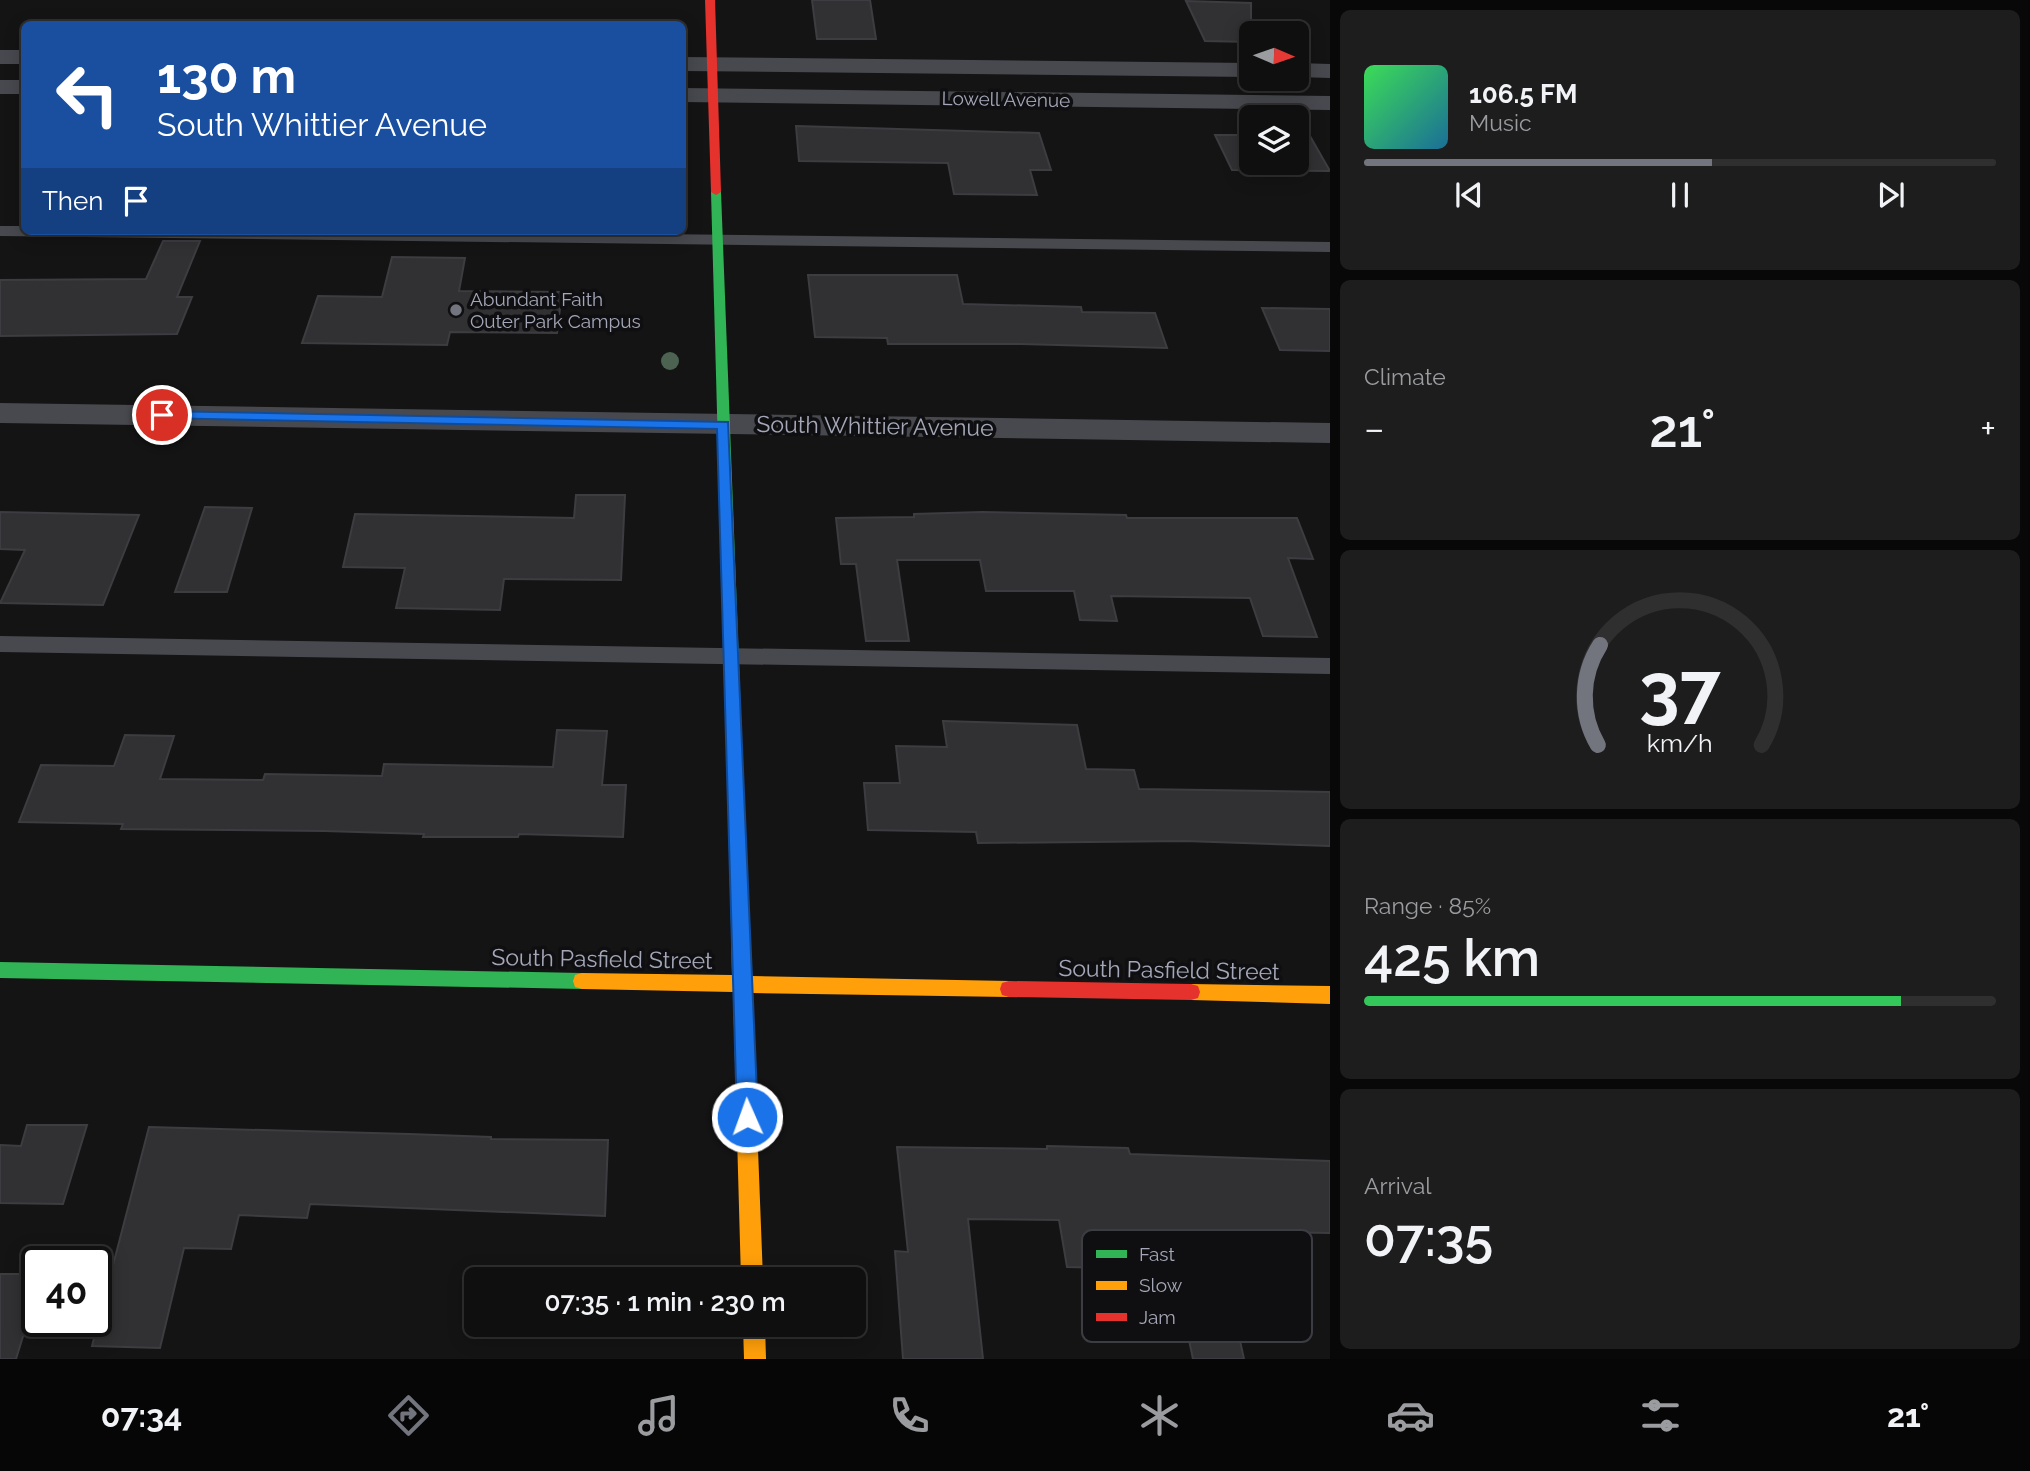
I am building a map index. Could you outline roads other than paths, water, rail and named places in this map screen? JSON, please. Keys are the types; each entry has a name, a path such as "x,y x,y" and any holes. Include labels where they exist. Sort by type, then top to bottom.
{"street":[{"path":"710,0 752,1267"},
{"path":"0,57 21,57"},
{"name":"Lowell Avenue","path":"686,64 1239,70"},
{"path":"1309,70 1330,71"},
{"path":"0,87 21,88"},
{"name":"Lowell Avenue","path":"686,95 1330,103"},
{"name":"South Whittier Avenue","path":"0,413 1330,433"},
{"name":"South Pasfield Street","path":"0,971 1330,995"},
{"path":"754,1337 755,1359"}],"lane":[{"path":"0,231 21,231"},
{"path":"319,235 1330,247"},
{"path":"0,644 731,658 792,655 1330,666"}],"place":[{"name":"Abundant Faith Outer Park Campus","path":"456,310"}]}
